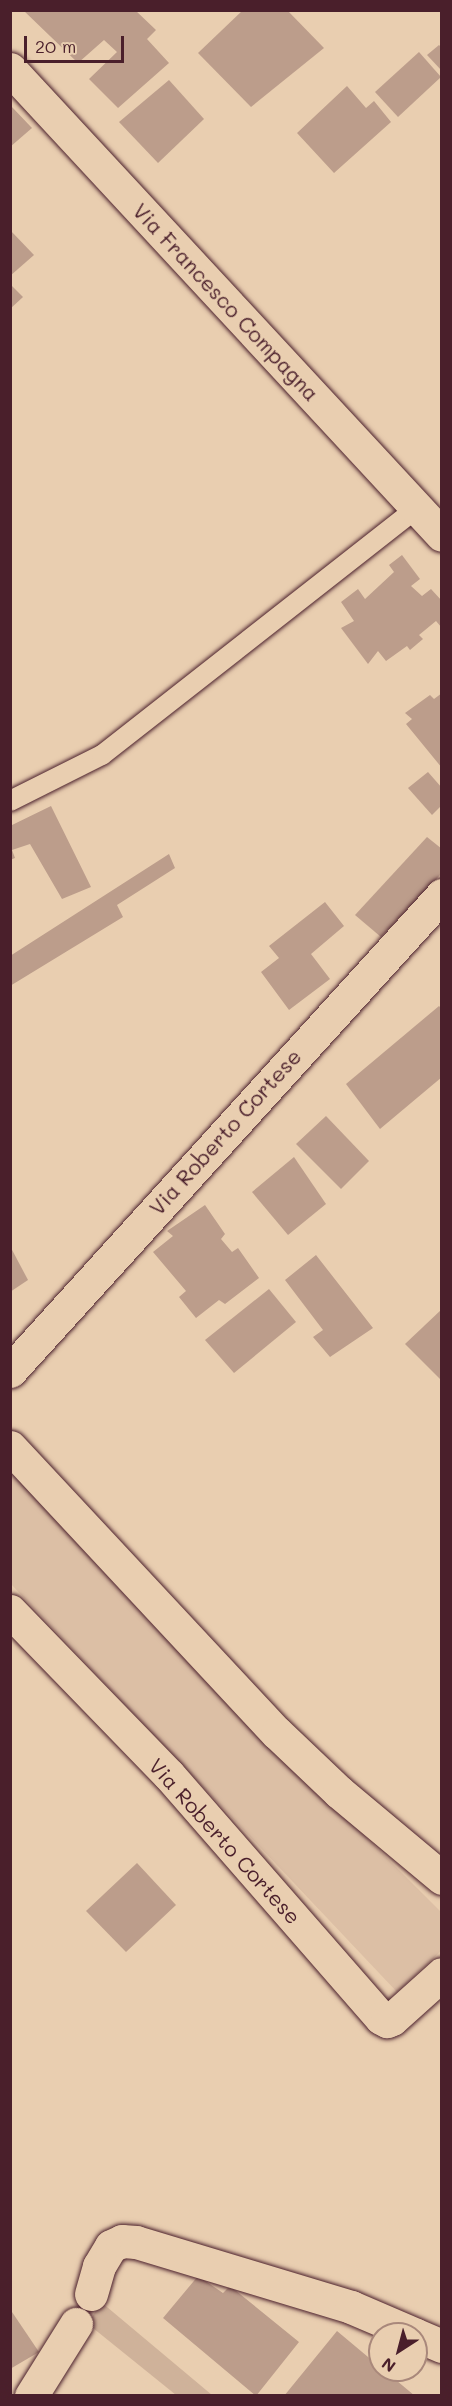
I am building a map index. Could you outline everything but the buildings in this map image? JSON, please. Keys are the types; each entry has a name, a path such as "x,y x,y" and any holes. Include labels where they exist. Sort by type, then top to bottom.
{"street":[{"name":"Via Francesco Compagna","path":"10,69 418,507 441,535"},
{"name":"Via Roberto Cortese","path":"10,1371 441,895"},
{"path":"10,1447 277,1733 339,1792 441,1878"},
{"name":"Via Roberto Cortese","path":"10,1611 169,1775 381,2018 387,2021 393,2019 441,1974"},
{"path":"91,2294 99,2266 111,2246 122,2241 136,2242 351,2307 387,2322"},
{"path":"31,2396 76,2324"}],"lane":[{"path":"10,801 102,755 418,507"}],"shaded area":[{"path":"11,1468 291,1762 441,1912 441,1951 397,1992 11,1584"},
{"path":"101,2302 212,2395 176,2395 88,2324"}]}
